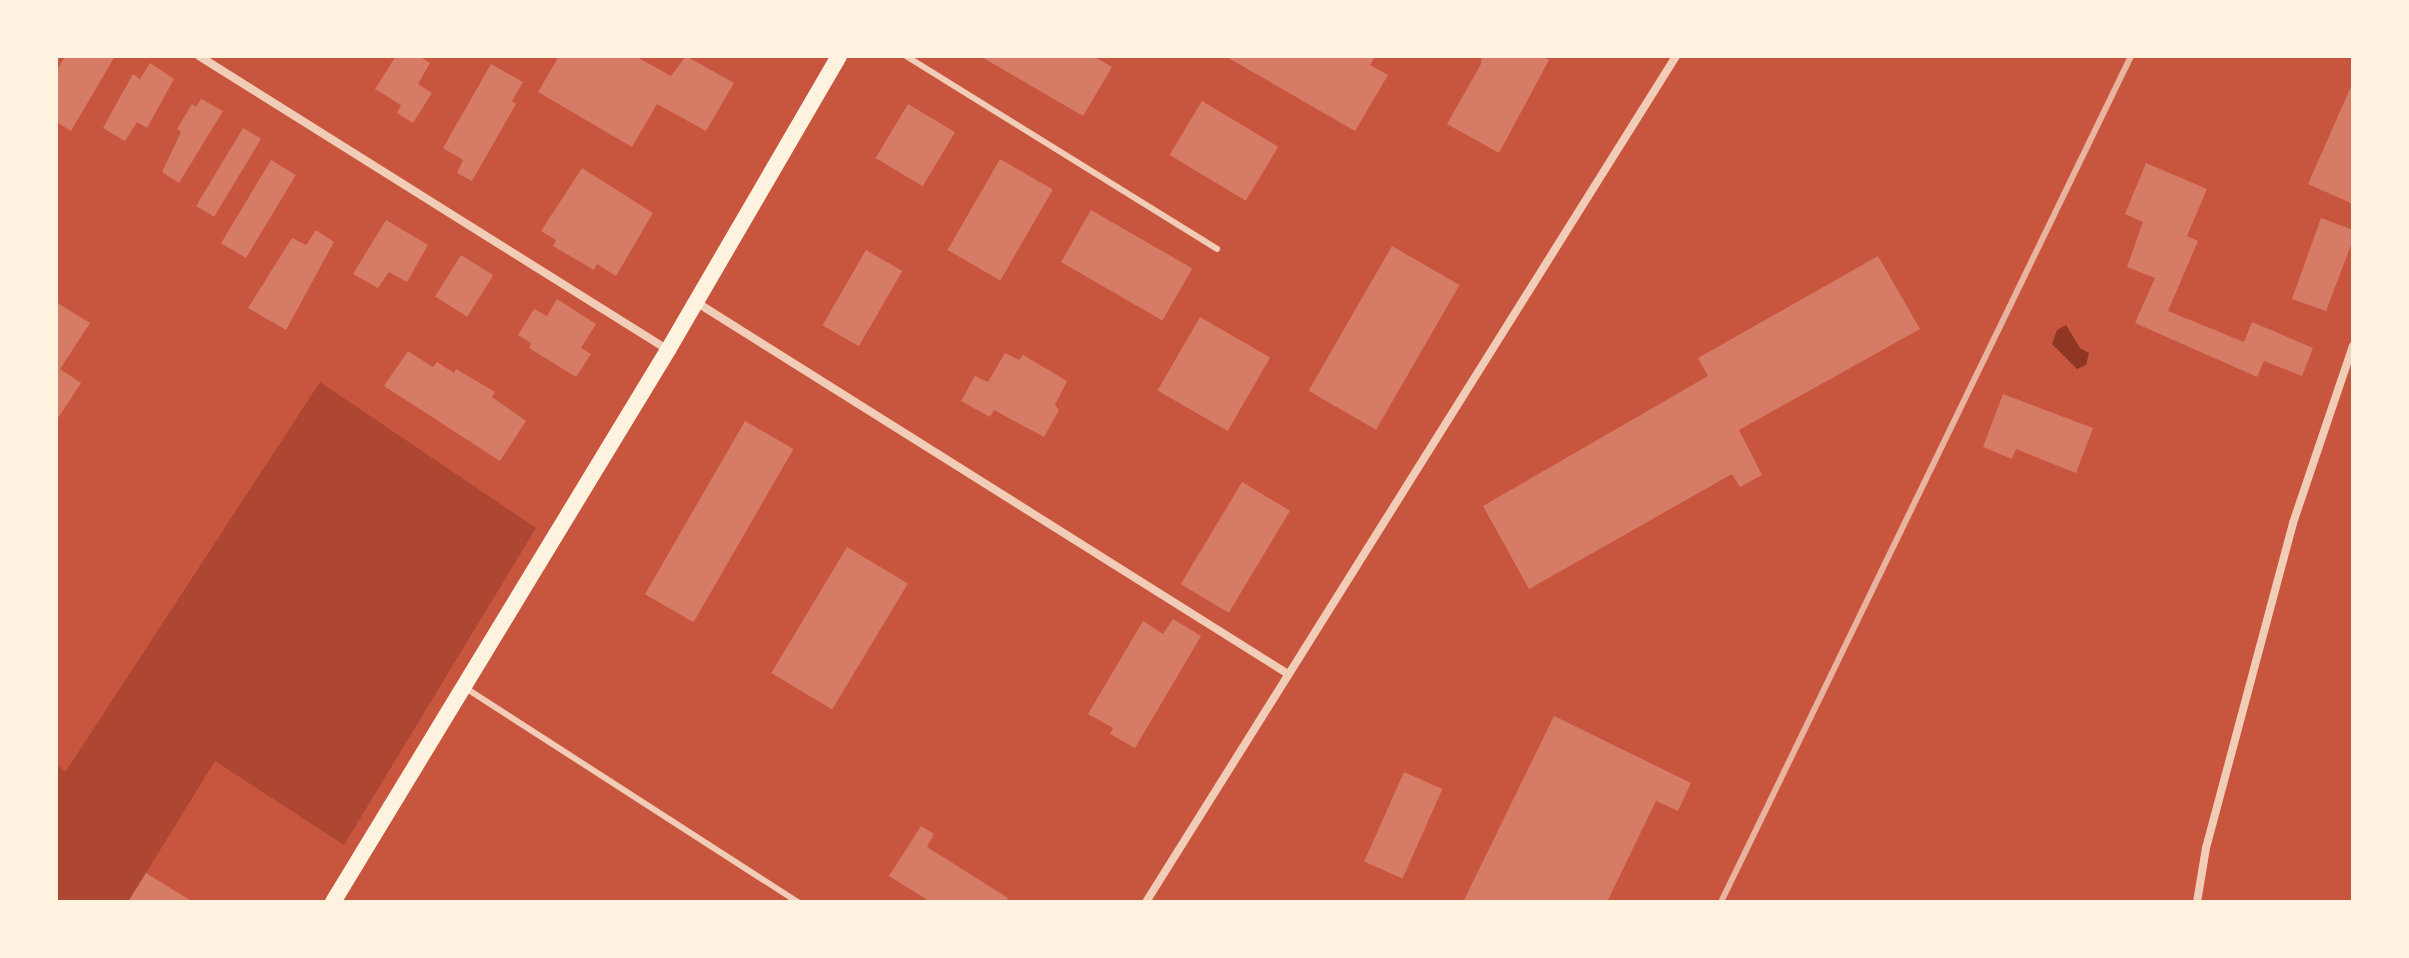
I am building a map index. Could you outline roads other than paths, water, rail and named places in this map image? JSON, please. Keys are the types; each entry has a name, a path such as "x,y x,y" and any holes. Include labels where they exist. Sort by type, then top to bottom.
{"main road":[{"path":"333,902 668,350 839,56"}],"street":[{"path":"199,56 668,350"},
{"path":"1146,902 1676,56"},
{"path":"696,302 1288,674"},
{"path":"2197,902 2206,848 2293,523 2353,346"}],"lane":[{"path":"906,56 1217,249"},
{"path":"464,687 798,902"}],"railway":[{"path":"1721,902 2131,56"}]}
